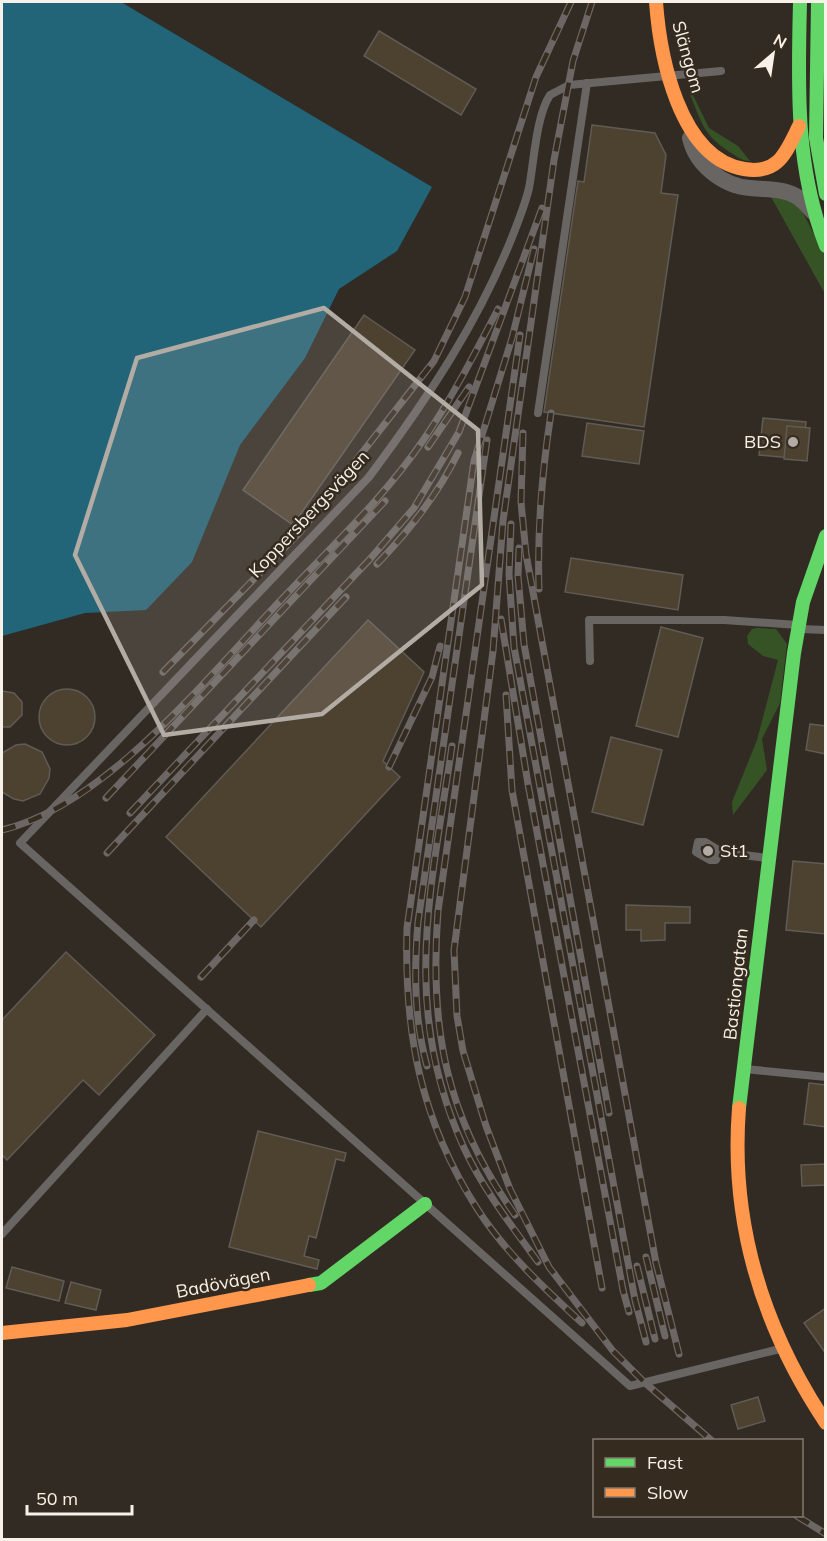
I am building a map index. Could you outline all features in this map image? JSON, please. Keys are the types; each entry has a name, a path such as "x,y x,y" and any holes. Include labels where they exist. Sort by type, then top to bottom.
{"main road":[{"name":"Slängom","path":"656,2 657,25 669,74 687,122 693,135 714,155 748,171 766,168 783,159 799,126"},
{"path":"800,2 799,126 813,212 825,246"},
{"path":"818,2 816,138 825,191"},
{"name":"Bastiongatan","path":"825,536 808,584 798,627 768,858 739,1136 739,1197 751,1267 780,1349 825,1423"},
{"name":"Badövägen","path":"2,1333 127,1320 321,1282 425,1204"}],"street":[{"name":"Slängom","path":"687,122 693,150 712,172 736,185 775,189 796,196 813,212"}],"lane":[{"name":"Koppersbergsvägen","path":"207,1010 20,843 369,477 438,383 488,293 528,191 547,100 561,87 669,74 721,71"},
{"path":"538,413 587,83"},
{"path":"590,661 589,620 724,620 825,630"},
{"path":"720,851 768,858"},
{"path":"2,1234 207,1010 630,1386 780,1349"},
{"path":"745,1069 825,1077"}],"highlighted area":[{"path":"324,308 478,430 482,585 322,714 164,735 75,555 137,358"}],"green space":[{"path":"691,91 709,128 738,146 750,161 737,157 709,135 697,112 689,92"},
{"path":"770,195 779,195 800,207 825,256 825,294"},
{"path":"752,629 776,629 787,644 780,703 762,739 767,770 733,815 732,802 757,740 778,660 763,656 748,644 747,636"}],"water":[{"path":"2,2 121,2 432,187 397,251 339,289 305,358 240,445 192,562 146,610 85,613 2,636"}],"building":[{"path":"379,31 476,89 461,115 364,56"},
{"path":"592,125 655,133 666,155 661,193 678,195 644,427 544,412 578,181 584,182"},
{"path":"364,315 415,350 293,525 243,490"},
{"path":"763,418 806,422 802,459 759,455"},
{"path":"587,423 644,431 639,464 582,456"},
{"path":"787,426 810,428 807,461 784,459"},
{"path":"571,558 683,575 678,610 565,592"},
{"path":"368,620 424,672 383,761 400,777 261,927 166,837"},
{"path":"661,627 703,638 678,737 636,726"},
{"path":"67,689 78,691 87,697 93,706 95,717 93,728 87,737 78,743 67,745 56,743 47,737 41,728 39,717 41,706 47,697 56,691"},
{"path":"2,691 14,693 22,702 22,715 10,727 2,727"},
{"path":"810,724 826,726 826,754 806,750"},
{"path":"611,737 662,750 643,825 592,812"},
{"path":"25,744 42,752 50,769 49,778 40,794 23,801 2,792 2,753 16,745"},
{"path":"793,861 826,864 826,934 786,930"},
{"path":"626,905 690,907 690,923 665,923 665,940 641,941 641,930 626,930"},
{"path":"66,952 155,1035 99,1095 83,1080 7,1160 2,1155 2,1020"},
{"path":"809,1083 826,1085 826,1127 804,1124"},
{"path":"258,1131 346,1153 344,1161 336,1159 316,1238 309,1236 304,1256 319,1260 317,1269 229,1247"},
{"path":"826,1164 826,1185 802,1186 801,1165"},
{"path":"12,1267 64,1281 59,1301 6,1288"},
{"path":"71,1282 101,1290 96,1310 65,1303"},
{"path":"826,1308 826,1354 804,1323"},
{"path":"758,1397 765,1421 738,1429 731,1405"}],"railway":[{"path":"163,672 300,532 434,361 465,297 536,77 571,2"},
{"path":"592,2 573,61 554,160 503,521 493,651 454,950 457,1016 463,1051 486,1126 510,1189 549,1267 613,1351 644,1382 710,1439"},
{"path":"130,813 370,559 414,508 459,432 542,208"},
{"path":"534,249 512,338 474,461 407,928 407,966 413,1039 420,1074 429,1109 458,1176 500,1241 582,1323"},
{"path":"2,830 41,816 80,794 154,734 189,699 392,482 444,408 498,309"},
{"path":"515,1215 492,1179 473,1143 458,1107 447,1070 440,1033 436,954 438,911 520,335"},
{"path":"428,447 469,387"},
{"path":"539,589 541,501 551,413"},
{"path":"523,433 521,502 526,554 656,1263 679,1354"},
{"path":"427,1066 417,1013 418,922 487,440"},
{"path":"377,564 422,512 458,453"},
{"path":"106,798 385,501"},
{"path":"511,524 509,574 514,647 635,1300 646,1342"},
{"path":"519,548 518,576 524,644 609,1113"},
{"path":"107,853 346,597"},
{"path":"501,619 528,784 629,1312"},
{"path":"389,767 432,677 440,646"},
{"path":"506,695 512,790 602,1288"},
{"path":"452,746 436,850 426,948 427,997 432,1046 444,1096 464,1148 489,1192 538,1262"},
{"path":"201,977 254,920"},
{"path":"646,1257 665,1336"},
{"path":"637,1266 655,1339"},
{"path":"799,1517 826,1534"}],"traffic: fast":[{"path":"800,2 799,95 804,156 816,216 826,246"},
{"path":"818,2 816,138 826,194"},
{"path":"739,1108 794,653 803,602 826,536"},
{"path":"309,1285 321,1283 425,1204"}],"traffic: slow":[{"path":"656,2 668,76 677,102 689,126 703,146 722,161 744,169 766,168 780,160 799,126"},
{"path":"739,1108 740,1193 755,1273 784,1350 826,1423"},
{"path":"2,1333 127,1320 309,1285"}],"place":[{"name":"BDS","path":"793,442"},
{"name":"St1","path":"708,851"}]}
